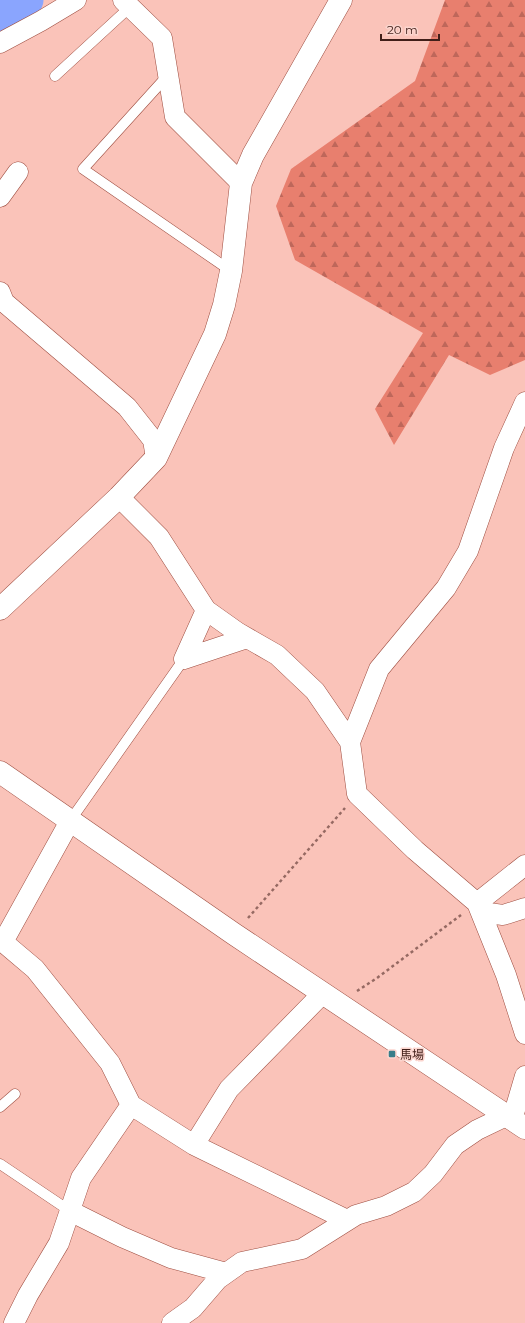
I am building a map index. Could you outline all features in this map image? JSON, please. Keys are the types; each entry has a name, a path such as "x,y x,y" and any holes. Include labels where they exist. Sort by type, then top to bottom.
{"street":[{"path":"0,43 76,0"},
{"path":"0,609 119,496 156,458 215,334 224,305 231,271 241,183 253,155 341,0"},
{"path":"127,4 162,38 175,117 241,183"},
{"path":"0,196 18,172"},
{"path":"2,300 127,407 153,440 156,458"},
{"path":"350,742 380,669 446,588 468,551 504,448 525,402"},
{"path":"119,496 159,537 206,610 237,632 277,655 315,691 350,742 357,794 415,850 479,907 503,915 525,908"},
{"path":"184,659 206,610"},
{"path":"184,659 247,638"},
{"path":"0,772 234,934 514,1121"},
{"path":"70,821 2,942 35,969 110,1063 131,1105 194,1145 347,1220"},
{"path":"479,907 525,865"},
{"path":"479,907 506,975 525,1034"},
{"path":"194,1145 229,1089 330,998"},
{"path":"514,1121 525,1076"},
{"path":"14,1323 28,1295 59,1243 81,1178 131,1105"},
{"path":"172,1323 193,1308 218,1279 242,1262 302,1248 356,1215 386,1206 414,1192 433,1174 455,1145 477,1130 514,1121"},
{"path":"70,1211 122,1237 171,1258 226,1273"}],"lane":[{"path":"55,76 127,4"},
{"path":"168,74 83,169 231,271"},
{"path":"70,821 184,659"},
{"path":"0,1107 15,1094"},
{"path":"0,1164 70,1211"}],"path":[{"path":"234,934 357,794"},
{"path":"330,998 377,978 479,907"}],"green space":[{"path":"445,0 525,0 525,360 490,375 449,355 394,445 375,409 423,333 295,260 276,206 291,169 415,81"}],"waterway":[{"path":"0,16 26,0"}],"place":[{"name":"馬場","path":"392,1054"}]}
